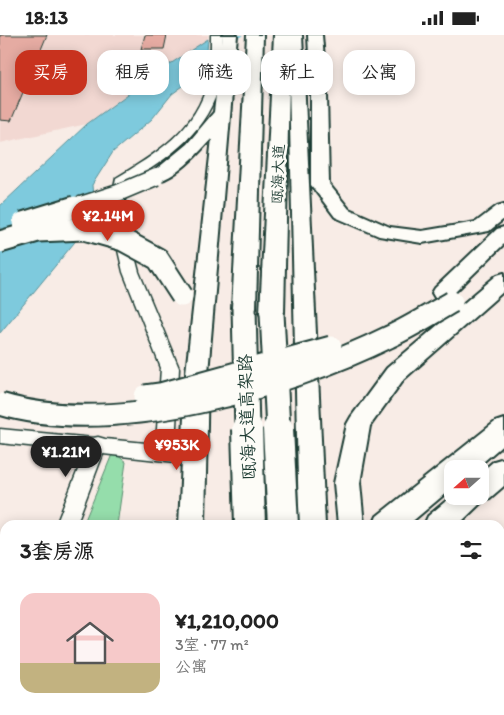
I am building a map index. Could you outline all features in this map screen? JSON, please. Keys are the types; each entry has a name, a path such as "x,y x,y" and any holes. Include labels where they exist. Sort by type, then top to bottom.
{"highway":[{"name":"瓯海大道","path":"244,308 255,35"},
{"name":"瓯海大道","path":"272,313 282,35"},
{"name":"瓯海大道高架路","path":"244,308 250,520"},
{"name":"瓯海大道高架路","path":"272,313 285,520"},
{"path":"467,460 504,429"},
{"path":"489,482 504,469"},
{"path":"393,520 444,479"},
{"path":"444,520 461,505"}],"main road":[{"path":"226,50 230,35"},
{"path":"295,35 312,520"},
{"path":"315,35 320,185 342,213 386,232 422,237 482,227 504,210"},
{"path":"192,520 197,373 223,112 222,95"},
{"path":"0,230 118,193 156,177 182,160 208,134 223,112"},
{"path":"0,242 38,231 84,229 123,240 158,259 182,297 191,320 197,373"},
{"path":"0,391 48,401 103,401 160,394 344,343 447,297 504,233"},
{"path":"0,404 13,408 76,416 152,411 218,397 290,376 380,341 447,297 504,250"},
{"path":"351,520 347,483 359,423 396,374 504,280"}],"street":[{"path":"217,35 219,50"},
{"path":"165,452 170,368 130,272 116,211 121,181 168,153 200,119 210,95"},
{"path":"0,435 98,444 194,456"},
{"path":"68,520 98,444"}],"shaded area":[{"path":"0,35 208,35 208,39 192,50 179,50 179,59 169,66 169,50 97,50 97,95 128,95 87,124 0,143"}],"green space":[{"path":"113,452 126,462 118,520 85,520"}],"water":[{"path":"208,39 207,50 191,50"},
{"path":"179,58 179,89 172,94 152,119 113,152 92,185 94,210 74,243 0,333 0,206 87,124 127,95 169,95 169,65"}],"building":[{"path":"0,35 47,35 41,50 15,50 15,95 22,95 11,121 0,120"},
{"path":"145,35 167,35 164,49 141,49"}],"waterway":[{"path":"213,50 237,35"}]}
